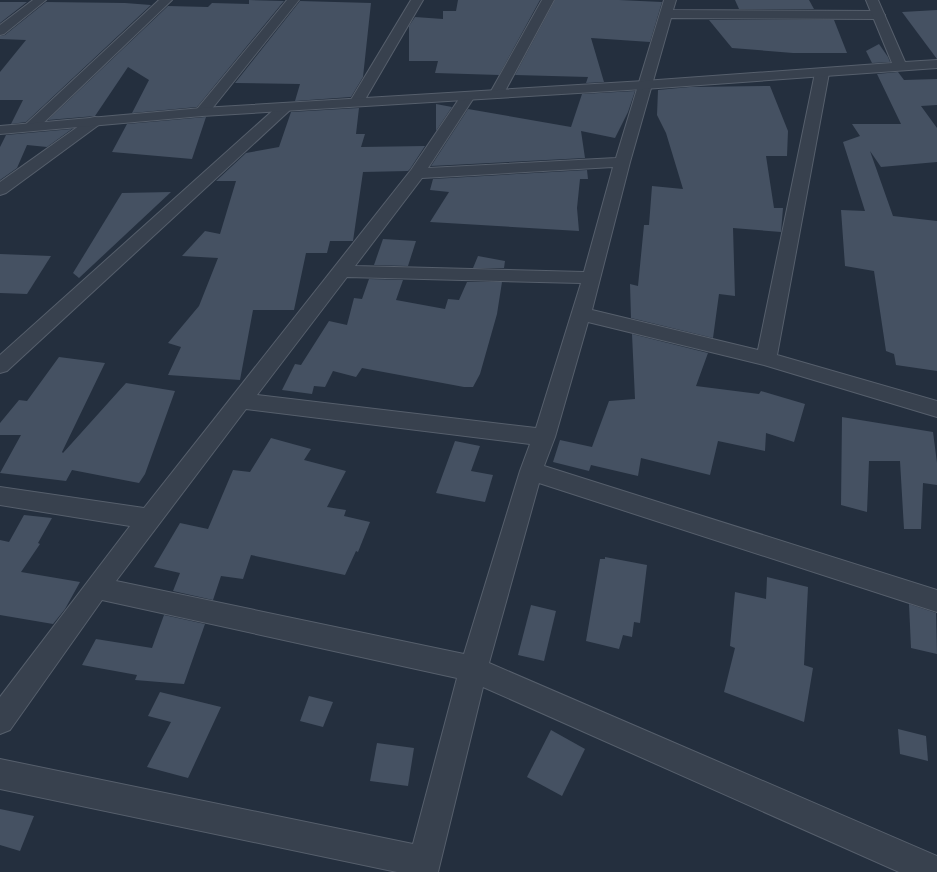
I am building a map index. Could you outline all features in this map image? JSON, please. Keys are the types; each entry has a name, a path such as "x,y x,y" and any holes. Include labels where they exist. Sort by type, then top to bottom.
{"street":[{"path":"0,31 40,0"},
{"path":"31,127 166,0"},
{"path":"202,112 293,0"},
{"path":"356,103 417,0"},
{"path":"497,93 548,0"},
{"path":"0,774 423,867 473,669 531,471 544,437 592,278 622,162 670,0"},
{"path":"872,0 900,67"},
{"path":"666,14 879,15"},
{"path":"0,130 202,112 644,85 937,64"},
{"path":"766,359 822,73"},
{"path":"0,720 96,588 239,401 417,173 468,96"},
{"path":"0,366 284,108"},
{"path":"0,190 95,121"},
{"path":"417,173 622,162"},
{"path":"341,270 592,278"},
{"path":"581,314 766,359 937,409"},
{"path":"239,401 544,437"},
{"path":"531,471 937,601"},
{"path":"0,496 150,519"},
{"path":"96,588 473,669 936,872"}],"building":[{"path":"249,0 284,1 197,107 132,113 149,80 128,67 95,116 48,120 168,6 208,7 212,3 249,4"},
{"path":"458,0 540,0 499,75 435,73 438,61 409,61 409,26 415,17 443,19 443,11 456,11"},
{"path":"555,0 662,2 650,42 591,38 604,82 586,83 588,77 515,75"},
{"path":"735,0 809,0 814,9 739,9"},
{"path":"300,1 371,3 363,77 351,97 295,101 300,84 235,83"},
{"path":"0,2 27,2 0,23"},
{"path":"46,2 125,3 151,5 26,122 11,124 23,100 0,100 0,72 26,40 0,39 0,36 5,35"},
{"path":"937,10 937,59 902,12"},
{"path":"709,20 834,20 847,53 793,53 732,48"},
{"path":"879,44 890,62 872,63 866,51"},
{"path":"898,72 904,80 937,79 937,105 921,106 937,128 937,162 881,167 870,151 893,216 937,221 937,371 896,365 894,354 886,351 874,271 845,266 841,210 865,211 843,142 860,136 852,124 901,124 877,74"},
{"path":"770,86 788,131 787,156 766,156 774,208 783,208 781,232 733,228 735,296 719,294 713,338 631,318 630,284 638,286 644,225 649,225 652,186 683,189 666,133 657,115 658,90 690,87"},
{"path":"635,91 628,112 615,138 581,131 585,158 431,166 468,109 571,127 582,94"},
{"path":"436,104 452,107 436,131"},
{"path":"359,108 356,134 365,134 361,147 425,146 410,169 408,171 363,172 353,241 330,241 327,253 306,253 294,310 253,310 240,380 168,375 181,347 168,343 199,306 218,258 182,256 205,231 220,234 236,181 216,181 246,153 279,147 291,112"},
{"path":"206,117 192,159 112,152 127,124"},
{"path":"72,129 47,147 27,145 17,168 0,180 0,147 6,135"},
{"path":"587,170 588,179 580,179 577,208 579,231 430,222 449,192 430,190 433,179"},
{"path":"171,192 79,278 73,273 122,193"},
{"path":"383,239 416,241 408,266 374,265"},
{"path":"0,254 51,256 27,294 0,293"},
{"path":"478,256 505,261 504,268 473,268"},
{"path":"369,279 403,280 396,300 445,309 448,299 459,300 467,282 502,282 497,314 480,374 473,387 464,387 362,368 356,377 333,371 325,387 314,386 312,394 282,390 295,364 301,365 329,321 347,325 354,298 362,299"},
{"path":"632,334 708,353 696,386 759,394 761,391 805,404 794,442 766,433 765,451 718,441 710,475 641,458 638,476 591,465 589,471 553,462 560,440 592,447 609,401 635,399"},
{"path":"59,357 105,363 62,452 63,453 126,383 175,391 145,474 139,483 72,470 66,481 0,473 21,435 0,435 0,423 19,400 27,401"},
{"path":"842,417 933,432 937,463 937,485 923,483 921,529 904,529 900,461 869,461 867,512 841,505"},
{"path":"271,438 311,449 304,460 346,471 327,507 346,510 344,516 370,522 358,552 356,551 345,575 251,555 243,579 221,576 213,600 173,591 180,573 154,567 180,523 208,529 233,470 250,472"},
{"path":"455,441 480,446 471,471 493,475 485,502 436,493"},
{"path":"24,515 52,518 38,543 40,544 21,572 80,582 65,609 53,624 0,615 0,540 9,542"},
{"path":"605,557 647,565 640,623 634,622 632,637 623,635 619,649 586,641 600,559 605,559"},
{"path":"767,577 808,587 804,665 813,668 804,722 724,692 735,648 730,646 735,592 766,599"},
{"path":"909,604 936,613 937,654 911,648"},
{"path":"531,605 556,611 544,661 518,655"},
{"path":"164,615 205,624 184,684 135,680 137,675 82,665 96,639 152,648"},
{"path":"160,692 221,707 188,778 147,767 171,722 148,716"},
{"path":"309,696 333,702 323,727 300,721"},
{"path":"898,729 926,736 928,761 900,754"},
{"path":"551,730 585,749 562,796 527,777"},
{"path":"377,743 414,748 408,786 370,781"},
{"path":"0,809 34,816 20,851 0,845"}]}
